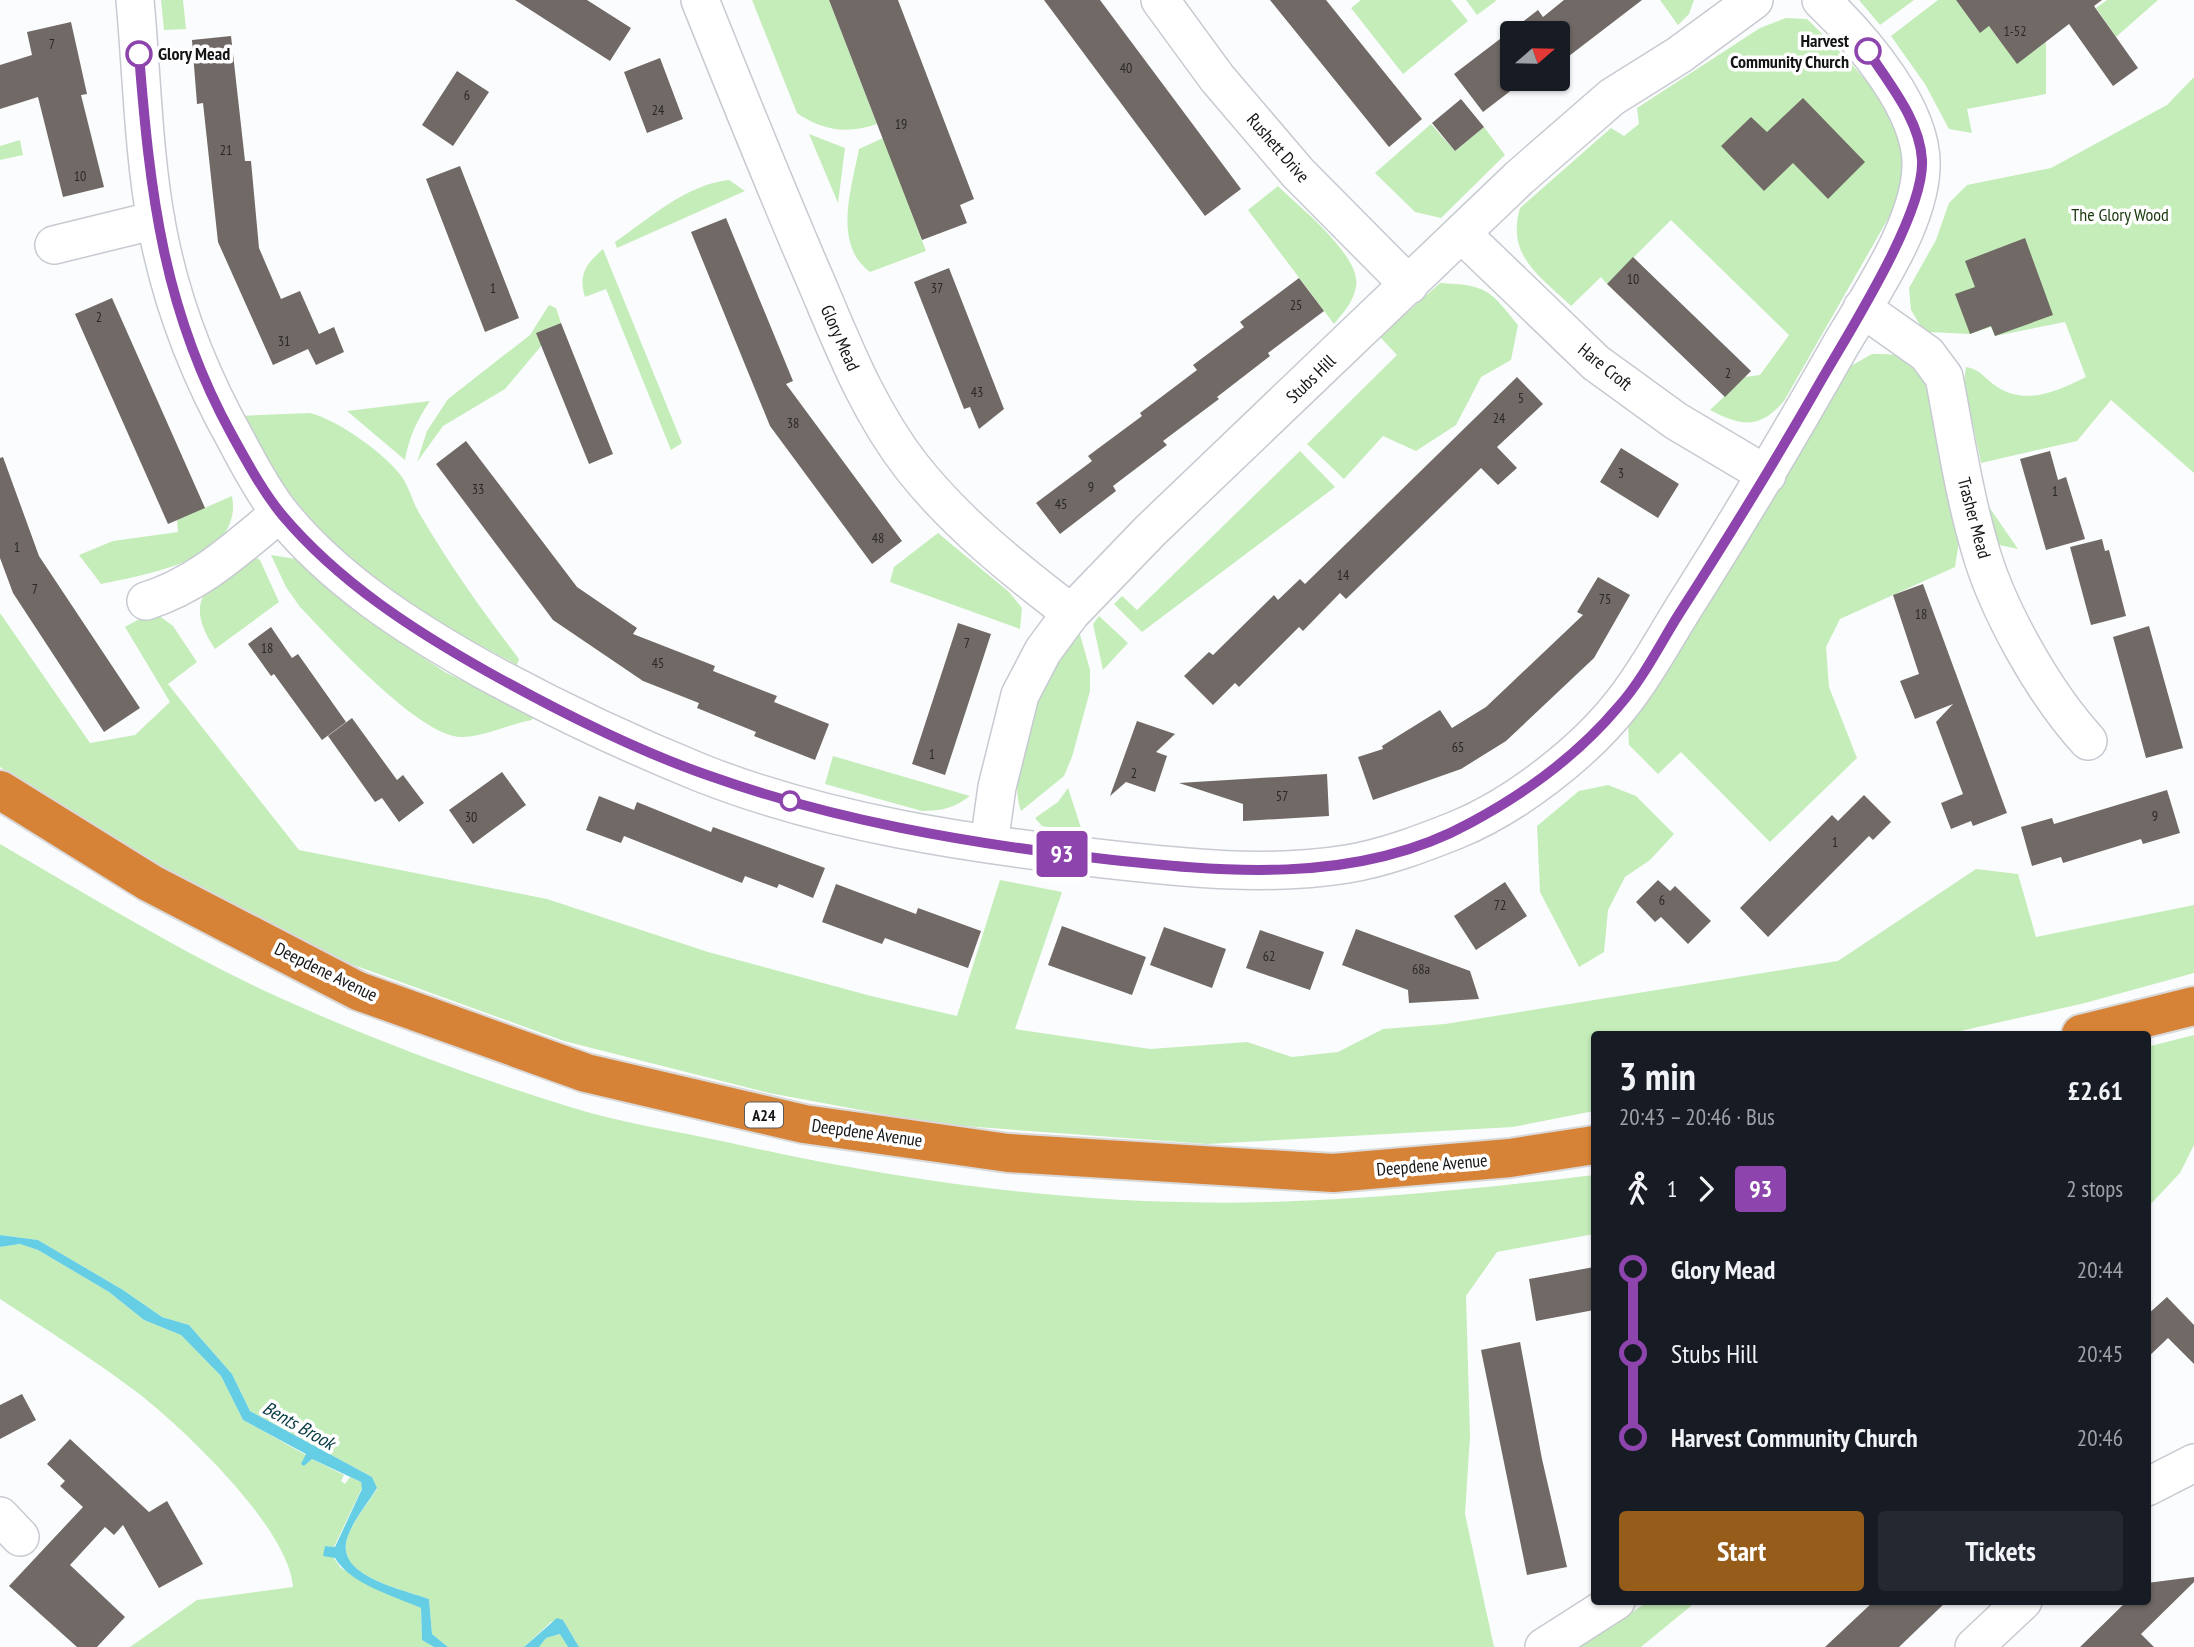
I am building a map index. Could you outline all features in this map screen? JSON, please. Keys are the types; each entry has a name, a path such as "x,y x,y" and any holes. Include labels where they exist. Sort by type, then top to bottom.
{"highway":[{"name":"Deepdene Avenue","path":"0,790 150,883 358,991 586,1073 804,1124 1007,1153 1333,1173 1510,1158 1591,1145"},
{"path":"2093,1031 2194,1006"}],"street":[{"path":"135,0 147,156 156,220 163,257 188,340 221,414 280,513 332,565 412,630 516,688 597,727 706,775 794,802 886,825 989,844 1158,865 1257,871 1345,864 1398,852 1464,827 1539,781 1576,751 1625,700 1767,475 1862,308 1916,202 1922,158 1913,124 1868,51 1821,0"},
{"name":"Glory Mead","path":"700,0 811,273 856,375 881,423 913,468 954,515 1071,613"},
{"name":"Rushett Drive","path":"1160,0 1217,78 1298,173 1409,285"},
{"name":"Stubs Hill","path":"989,844 997,787 1020,695 1043,651 1071,613 1150,531 1519,178 1612,97 1679,55 1754,0"},
{"path":"54,245 156,220"},
{"name":"Hare Croft","path":"1462,234 1596,363 1676,421 1767,475"},
{"name":"Trasher Mead","path":"1862,308 1927,354 1944,377 1965,491 1980,548 2018,639 2066,716 2088,741"},
{"path":"146,601 173,592 202,576 280,513"},
{"path":"2151,1485 2194,1464"},
{"path":"1544,1647 1610,1605"},
{"path":"1974,1647 2020,1605"}],"green space":[{"path":"161,0 183,0 186,29 164,30"},
{"path":"752,0 829,0 877,124 856,129 836,129 816,124 797,113"},
{"path":"1361,0 1451,0 1468,21 1403,74 1351,8"},
{"path":"1466,0 1497,0 1477,15"},
{"path":"1660,0 1694,0 1689,14 1678,25"},
{"path":"1859,0 1914,0 1880,25"},
{"path":"1938,0 1956,0 1980,32 1989,26 2017,63 2046,42 2046,94 1967,109 1972,133 1949,129 1925,84 1891,36"},
{"path":"2107,0 2158,0 2116,37 2096,8"},
{"path":"1786,18 1807,19 1857,70 1881,100 1896,127 1900,144 1901,196 1784,401 1758,421 1740,422 1710,410 1745,377 1760,375 1789,335 1671,220 1607,284 1601,277 1571,306 1529,264 1518,239 1517,225 1520,208 1611,128 1624,136 1639,124 1637,108 1760,28"},
{"name":"The Glory Wood","path":"2194,77 2194,473 2111,400 2077,441 1981,463 1964,382 1966,367 1978,371 2005,391 2028,396 2051,392 2086,377 2065,322 1995,336 1991,327 1970,334 1929,332 1920,325 1911,310 1909,288 1936,240 1949,203 1967,185 2051,168 2167,105"},
{"path":"1431,124 1455,151 1484,127 1505,155 1441,218 1415,212 1375,173"},
{"path":"809,134 845,148 838,203"},
{"path":"883,138 926,251 870,272 858,260 851,246 848,231 849,197 859,149"},
{"path":"20,140 23,155 0,160 0,146"},
{"path":"729,180 745,191 617,248 615,242 683,195 713,183"},
{"path":"1278,186 1327,233 1349,261 1355,275 1353,297 1334,324 1248,210"},
{"path":"603,249 682,443 671,450 606,289 585,297 582,282 585,270"},
{"path":"1440,283 1478,288 1501,304 1518,325 1511,360 1481,377 1456,425 1416,451 1383,436 1344,479 1307,444 1397,355 1380,337"},
{"path":"549,305 556,308 561,323 537,333 542,345 505,389 443,426 417,462 427,431 448,399 530,335"},
{"path":"1872,354 1906,358 1918,365 1930,380 1961,528 1955,567 1840,619 1826,647 1829,687 1857,758 1770,842 1681,752 1658,774 1629,745 1628,724 1756,522 1849,367"},
{"path":"430,401 414,429 405,460 347,411"},
{"path":"310,413 346,430 373,448 395,468 444,553 519,659 517,665 419,612 365,574 328,538 295,500 237,416"},
{"path":"1300,451 1335,487 1142,632 1114,604 1122,596 1137,610"},
{"path":"232,496 232,518 223,535 208,549 166,569 101,584 79,555 113,541 178,532 177,520"},
{"path":"1987,504 2018,549 1990,543"},
{"path":"938,533 1009,592 1022,608 1020,629 890,582 894,567"},
{"path":"271,555 296,559 410,649 445,672 533,715 532,720 463,737 445,733 424,722 377,684 300,607 286,587"},
{"path":"255,557 260,560 279,602 215,649 200,616 205,593 225,575"},
{"path":"0,613 90,743 135,735 170,702 125,627 141,618 158,615 173,626 197,662 168,684 299,850 547,899 708,952 957,1016 1000,880 1062,892 1015,1029 1150,1049 1247,1042 1292,1057 1338,1052 1383,1029 1445,1024 1838,961 1976,869 2018,874 2036,937 2194,905 2194,973 2085,1003 1960,1031 1591,1031 1591,1112 1513,1127 1207,1144 936,1124 769,1093 564,1041 337,959 158,867 0,767"},
{"path":"1099,616 1128,643 1103,670 1093,624"},
{"path":"1079,631 1090,670 1090,691 1072,757 1064,776 1021,811 1017,777 1030,717 1052,666"},
{"path":"833,756 970,796 948,808 922,811 825,784"},
{"path":"1608,785 1636,796 1674,834 1650,860 1625,877 1608,910 1604,952 1579,967 1540,892 1537,826 1579,791"},
{"path":"1068,788 1083,834 1042,826 1035,818 1058,802"},
{"path":"0,844 242,980 385,1042 494,1082 587,1112 797,1157 931,1181 998,1189 1133,1201 1201,1203 1351,1198 1591,1175 1591,1235 1497,1252 1466,1296 1470,1436 1465,1514 1494,1647 579,1647 563,1620 551,1622 524,1647 448,1647 432,1634 429,1599 373,1579 350,1561 346,1550 348,1536 377,1489 372,1477 250,1411 232,1374 189,1325 162,1317 123,1290 38,1240 0,1235"},
{"path":"2194,1035 2194,1145 2180,1173 2151,1204 2151,1046"},
{"path":"20,1244 38,1250 109,1292 144,1320 181,1335 221,1376 243,1420 306,1455 304,1466 312,1459 344,1475 341,1481 345,1484 350,1477 361,1482 362,1488 334,1547 325,1546 341,1568 421,1608 422,1640 434,1647 130,1647 197,1600 293,1587 287,1563 274,1537 254,1509 231,1481 181,1430 138,1393 0,1299 0,1247"},
{"path":"1643,1605 1692,1605 1641,1647 1579,1647"},
{"path":"561,1634 568,1647 539,1647 546,1638"}],"water":[{"path":"0,1235 38,1240 123,1290 162,1317 189,1325 232,1374 250,1411 372,1477 377,1488 357,1517 348,1536 346,1550 350,1561 373,1579 429,1599 432,1634 448,1647 434,1647 422,1640 421,1608 362,1582 335,1558 323,1556 325,1546 335,1547 362,1489 361,1482 312,1459 304,1466 301,1464 306,1454 243,1420 221,1376 181,1335 144,1320 109,1292 38,1250 20,1244 0,1247"},
{"path":"557,1618 563,1620 579,1647 568,1647 560,1634 546,1638 539,1647 524,1647"}],"building":[{"path":"515,0 587,0 631,28 610,61"},
{"path":"829,0 898,0 974,199 960,205 967,223 922,240"},
{"path":"1044,0 1100,0 1241,189 1205,216"},
{"path":"1270,0 1326,0 1422,119 1389,147"},
{"path":"1564,0 1642,0 1570,55 1570,21 1524,21 1538,10 1543,17"},
{"path":"1956,0 2102,0 2094,6 2138,68 2113,86 2069,24 2017,64 1989,26 1980,33"},
{"path":"71,22 87,94 81,95 104,187 63,197 38,97 0,109 0,65 32,55 27,32"},
{"path":"231,36 245,161 251,161 259,248 281,299 300,291 319,334 334,327 344,352 316,365 308,349 273,365 218,242 203,103 197,104 192,40"},
{"path":"1500,39 1500,91 1510,91 1483,112 1454,74"},
{"path":"660,58 683,119 647,133 624,72"},
{"path":"457,71 489,92 453,146 422,125"},
{"name":"Harvest Community Church","path":"1803,98 1865,162 1828,199 1793,163 1764,191 1721,146 1751,117 1767,132"},
{"path":"1461,99 1484,127 1455,151 1432,123"},
{"path":"460,166 519,318 485,332 426,179"},
{"path":"726,218 793,381 786,384 902,541 872,564 770,426 691,232"},
{"path":"2025,238 2053,315 1995,336 1991,326 1970,334 1955,294 1975,287 1965,261"},
{"path":"1633,257 1751,371 1725,397 1607,284"},
{"path":"949,268 1004,409 979,429 970,407 964,409 914,282"},
{"path":"1299,278 1324,311 1268,353 1270,356 1217,397 1219,399 1163,441 1167,445 1113,486 1116,491 1060,534 1036,503 1092,461 1088,456 1197,370 1193,365 1244,327 1240,322"},
{"path":"112,298 205,508 168,524 75,314"},
{"path":"561,323 613,454 589,464 536,333"},
{"path":"1517,377 1543,404 1497,447 1517,468 1498,485 1481,468 1346,599 1340,593 1303,631 1299,627 1239,687 1235,683 1213,705 1184,676 1209,652 1213,655 1274,595 1278,600 1300,579 1305,584"},
{"path":"466,441 577,587 637,628 633,634 715,666 713,671 777,696 774,702 829,724 815,760 754,736 756,732 697,708 699,703 643,681 553,620 436,464"},
{"path":"1621,448 1679,484 1658,518 1600,482"},
{"path":"2050,451 2058,480 2066,477 2085,539 2046,550 2020,459"},
{"path":"3,457 39,556 140,708 104,732 13,593 0,558 0,458"},
{"path":"2102,539 2105,551 2109,550 2126,616 2091,625 2070,547"},
{"path":"1598,577 1630,595 1594,658 1506,741 1461,769 1373,800 1358,757 1383,749 1382,746 1440,710 1452,728 1486,707 1583,615 1577,612"},
{"path":"1923,584 2007,813 1973,826 1971,821 1951,829 1941,803 1963,794 1936,722 1953,704 1915,719 1900,681 1919,674 1893,595"},
{"path":"958,623 991,634 945,775 912,764"},
{"path":"2149,626 2183,748 2146,758 2113,637"},
{"path":"271,627 292,658 298,654 346,722 322,740 274,674 271,676 248,644"},
{"path":"352,718 397,780 403,775 424,803 399,822 382,798 375,802 328,736"},
{"path":"1137,721 1175,734 1156,752 1167,756 1155,792 1126,782 1110,796"},
{"path":"502,772 526,805 473,844 449,810"},
{"path":"1327,774 1329,816 1243,821 1243,804 1179,783"},
{"path":"2167,790 2180,833 2143,844 2141,839 2063,863 2061,857 2032,866 2021,827 2052,818 2054,824"},
{"path":"1864,795 1891,822 1873,840 1869,836 1768,937 1740,908 1832,815 1838,821"},
{"path":"599,796 634,810 637,802 711,832 713,827 825,868 813,898 779,884 777,888 745,876 742,883 624,836 621,843 586,830"},
{"path":"1658,880 1670,891 1675,886 1711,921 1688,944 1661,917 1655,922 1636,902"},
{"path":"1505,882 1527,916 1476,950 1454,916"},
{"path":"836,884 916,914 918,908 981,931 968,968 885,938 882,944 822,922"},
{"path":"1062,926 1146,957 1132,995 1048,965"},
{"path":"1164,927 1226,949 1212,988 1150,965"},
{"path":"1356,929 1470,971 1479,999 1409,1003 1408,990 1342,965"},
{"path":"1260,930 1324,952 1310,990 1246,968"},
{"path":"1591,1268 1591,1311 1536,1321 1529,1279"},
{"path":"2167,1297 2194,1325 2194,1364 2168,1338 2151,1354 2151,1311"},
{"path":"1520,1342 1542,1459 1567,1567 1527,1575 1481,1350"},
{"path":"22,1394 36,1420 0,1439 0,1405"},
{"path":"70,1439 149,1512 167,1501 203,1564 159,1588 123,1525 114,1535 105,1527 70,1565 125,1617 97,1647 77,1647 9,1586 83,1507 60,1486 65,1481 47,1464"},
{"path":"2194,1577 2194,1582 2141,1634 2154,1647 2080,1647 2123,1605 2151,1605 2151,1582"},
{"path":"1870,1605 1943,1605 1899,1647 1825,1647"}],"bus line":[{"name":"93","path":"139,54 147,156 163,257 188,340 221,414 280,513 332,565 412,630 516,688 597,727 706,775 794,802 886,825 1035,851 1172,866 1257,871 1345,864 1398,852 1464,827 1539,781 1576,751 1625,700 1755,496 1862,308 1916,202 1922,158 1913,124 1868,51"}],"place":[{"name":"Harvest Community Church","path":"1868,51"},
{"name":"Glory Mead","path":"139,54"}],"water label":[{"name":"Bents Brook","path":"299,1425"}]}
